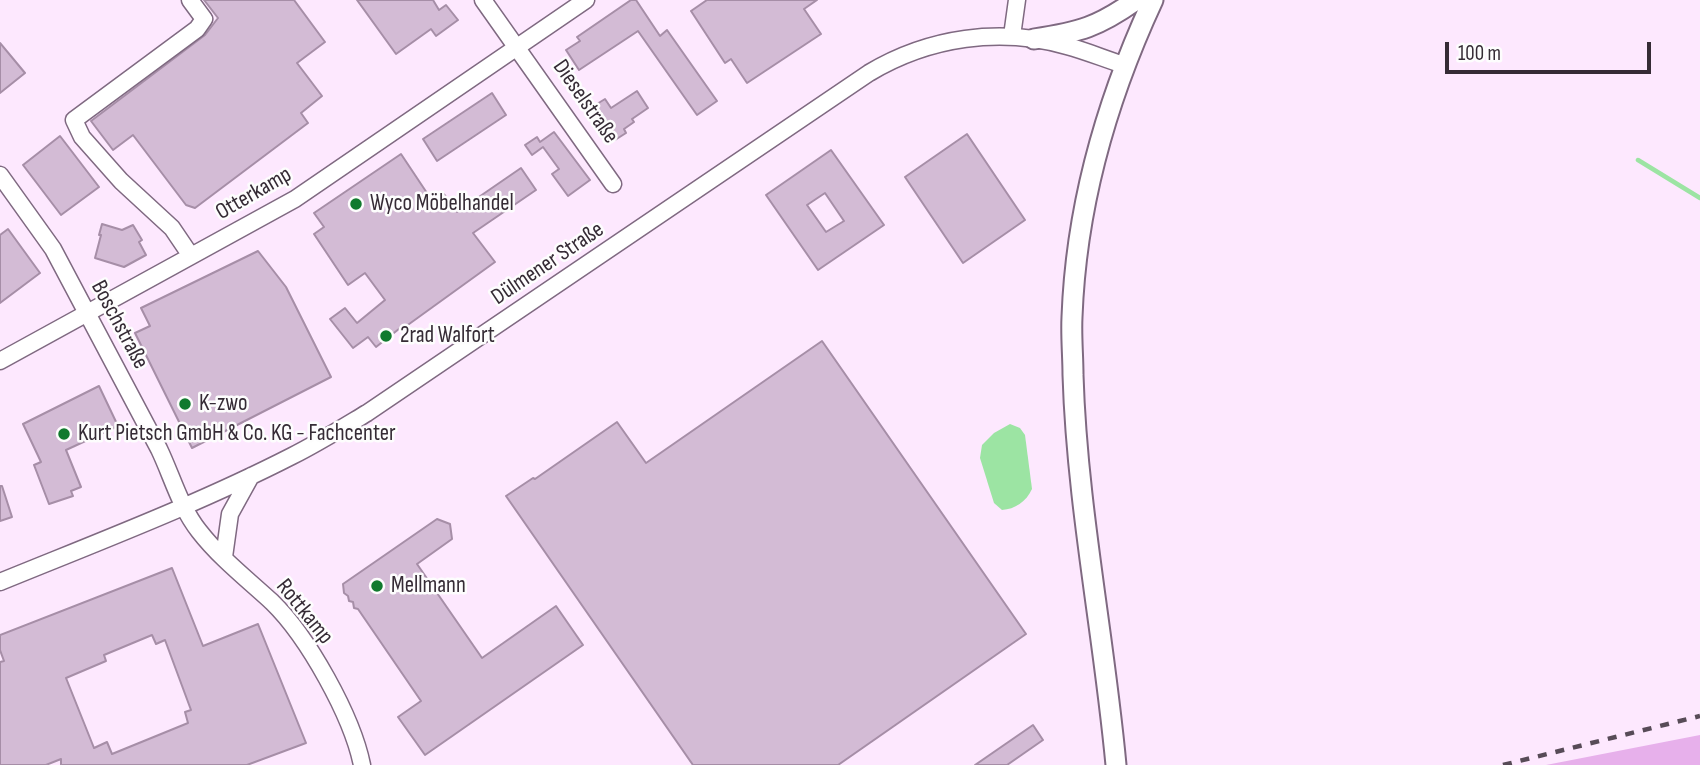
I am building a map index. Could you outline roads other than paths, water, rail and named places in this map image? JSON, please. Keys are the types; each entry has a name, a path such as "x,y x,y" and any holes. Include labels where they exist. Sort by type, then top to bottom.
{"main road":[{"path":"1034,39 1077,32 1115,15 1136,0"},
{"path":"1116,765 1081,490 1074,415 1072,317 1080,239 1094,162 1124,65 1153,0"}],"street":[{"path":"190,0 204,19 197,29 74,120 82,137 121,181 172,228 191,256"},
{"name":"Dieselstraße","path":"483,0 613,184"},
{"path":"519,48 586,0"},
{"path":"1012,36 1017,0"},
{"name":"Dülmener Straße","path":"0,582 251,476 293,456 367,413 880,66 916,50 943,42 1012,36 1067,46 1124,65"},
{"name":"Otterkamp","path":"0,361 295,199 519,48"},
{"name":"Boschstraße","path":"0,175 53,249 169,469 183,506"},
{"path":"224,557 230,514 251,476"},
{"name":"Rottkamp","path":"183,506 198,530 246,581 274,603 308,649 351,728 362,765"}],"waterway":[{"path":"1638,160 1700,198"}],"railway":[{"path":"1503,765 1700,716"}],"place":[{"name":"Wyco Möbelhandel","path":"356,204"},
{"name":"2rad Walfort","path":"386,336"},
{"name":"K-zwo","path":"185,404"},
{"name":"Kurt Pietsch GmbH & Co. KG - Fachcenter","path":"64,434"},
{"name":"Mellmann","path":"377,586"}]}
